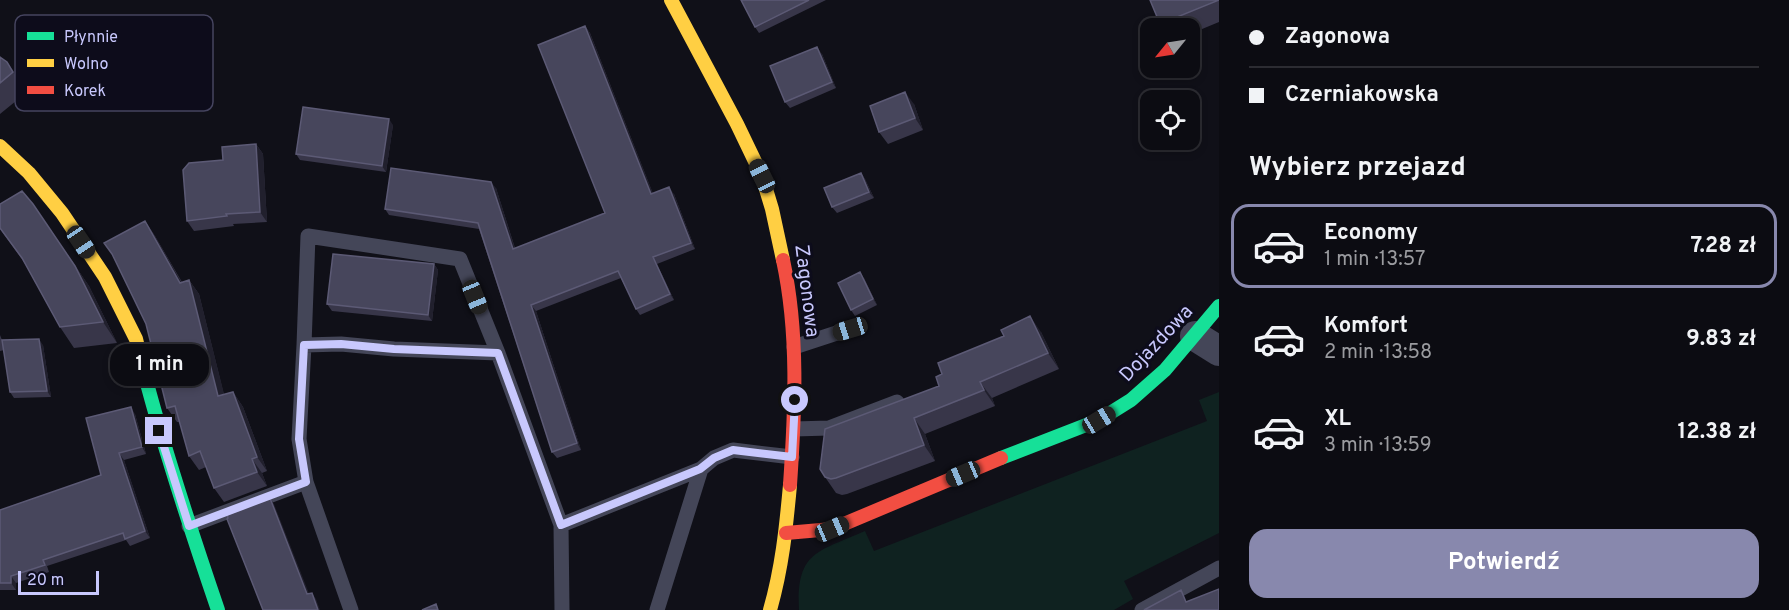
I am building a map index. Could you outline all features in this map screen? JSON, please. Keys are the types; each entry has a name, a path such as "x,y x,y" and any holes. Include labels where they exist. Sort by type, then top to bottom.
{"street":[{"name":"Zagonowa","path":"671,0 762,176 784,262 794,347 794,429 786,533 779,580 770,610"},
{"path":"0,146 29,173 62,213 105,277 136,339 159,431 218,610"},
{"name":"Dojazdowa","path":"786,533 832,529 1099,420 1131,400 1165,370 1207,343 1219,306"}],"lane":[{"path":"351,610 306,482 299,439 308,236 460,259 498,353 561,525 562,610"},
{"path":"794,347 858,326"},
{"path":"304,345 341,344 394,349 498,353"},
{"path":"794,429 829,428 910,397"},
{"path":"561,525 700,469 714,458 733,450 792,457"},
{"path":"657,610 700,469"},
{"path":"189,526 306,482"},
{"path":"1142,610 1219,568"}],"green space":[{"path":"1219,392 1219,533 1124,581 1133,599 1114,610 799,610 801,576 806,565 813,556 834,544 865,531 874,551 1207,421 1199,400"}],"building":[{"path":"741,0 809,0 755,27"},
{"path":"1150,0 1219,0 1175,18 1158,18"},
{"path":"585,26 651,194 669,187 691,243 653,257 670,294 636,309 618,271 531,305 577,443 552,452 478,223 385,209 391,168 491,182 513,249 605,213 538,45"},
{"path":"817,47 832,82 785,102 770,66"},
{"path":"0,57 7,62 13,72 0,83"},
{"path":"905,92 915,118 879,132 870,106"},
{"path":"303,107 389,119 382,166 296,154"},
{"path":"256,144 260,212 226,214 227,216 187,221 183,170 189,163 223,160 222,147"},
{"path":"861,173 869,192 832,207 824,188"},
{"path":"22,191 75,266 103,322 60,327 22,258 0,228 0,204"},
{"path":"145,221 180,283 189,280 218,396 233,392 257,457 252,459 257,472 214,488 200,451 189,456 175,406 167,408 146,324 112,254 104,243"},
{"path":"333,254 434,264 428,315 327,304"},
{"path":"860,272 873,299 851,310 838,283"},
{"path":"1030,316 1048,353 980,382 984,390 914,418 924,445 836,478 825,477 820,469 825,429 939,386 936,377 942,374 938,363 1004,336 1001,330"},
{"path":"39,339 47,391 10,392 2,340"},
{"path":"131,407 142,447 119,453 145,531 125,539 123,533 43,560 45,565 11,576 11,583 0,583 0,510 101,475 86,418"},
{"path":"270,498 307,594 312,593 318,610 263,610 227,515"},
{"path":"1219,589 1219,610 1144,610 1181,590 1186,602"},
{"path":"436,604 438,610 422,610"}],"traffic: fast":[{"path":"1001,458 1099,420 1131,400 1165,370 1219,306"},
{"path":"144,372 179,492 218,610"}],"traffic: slow":[{"path":"671,0 762,176 783,260"},
{"path":"0,146 29,173 62,213 105,277 136,339 144,372"},
{"path":"770,610 781,564 790,485"}],"traffic: jam":[{"path":"783,260 794,344 790,485"},
{"path":"786,533 832,529 1001,458"}],"route":[{"path":"159,431 189,526 306,482 299,439 304,345 341,344 394,349 498,353 561,525 700,469 714,458 733,450 792,457 795,400"}]}
